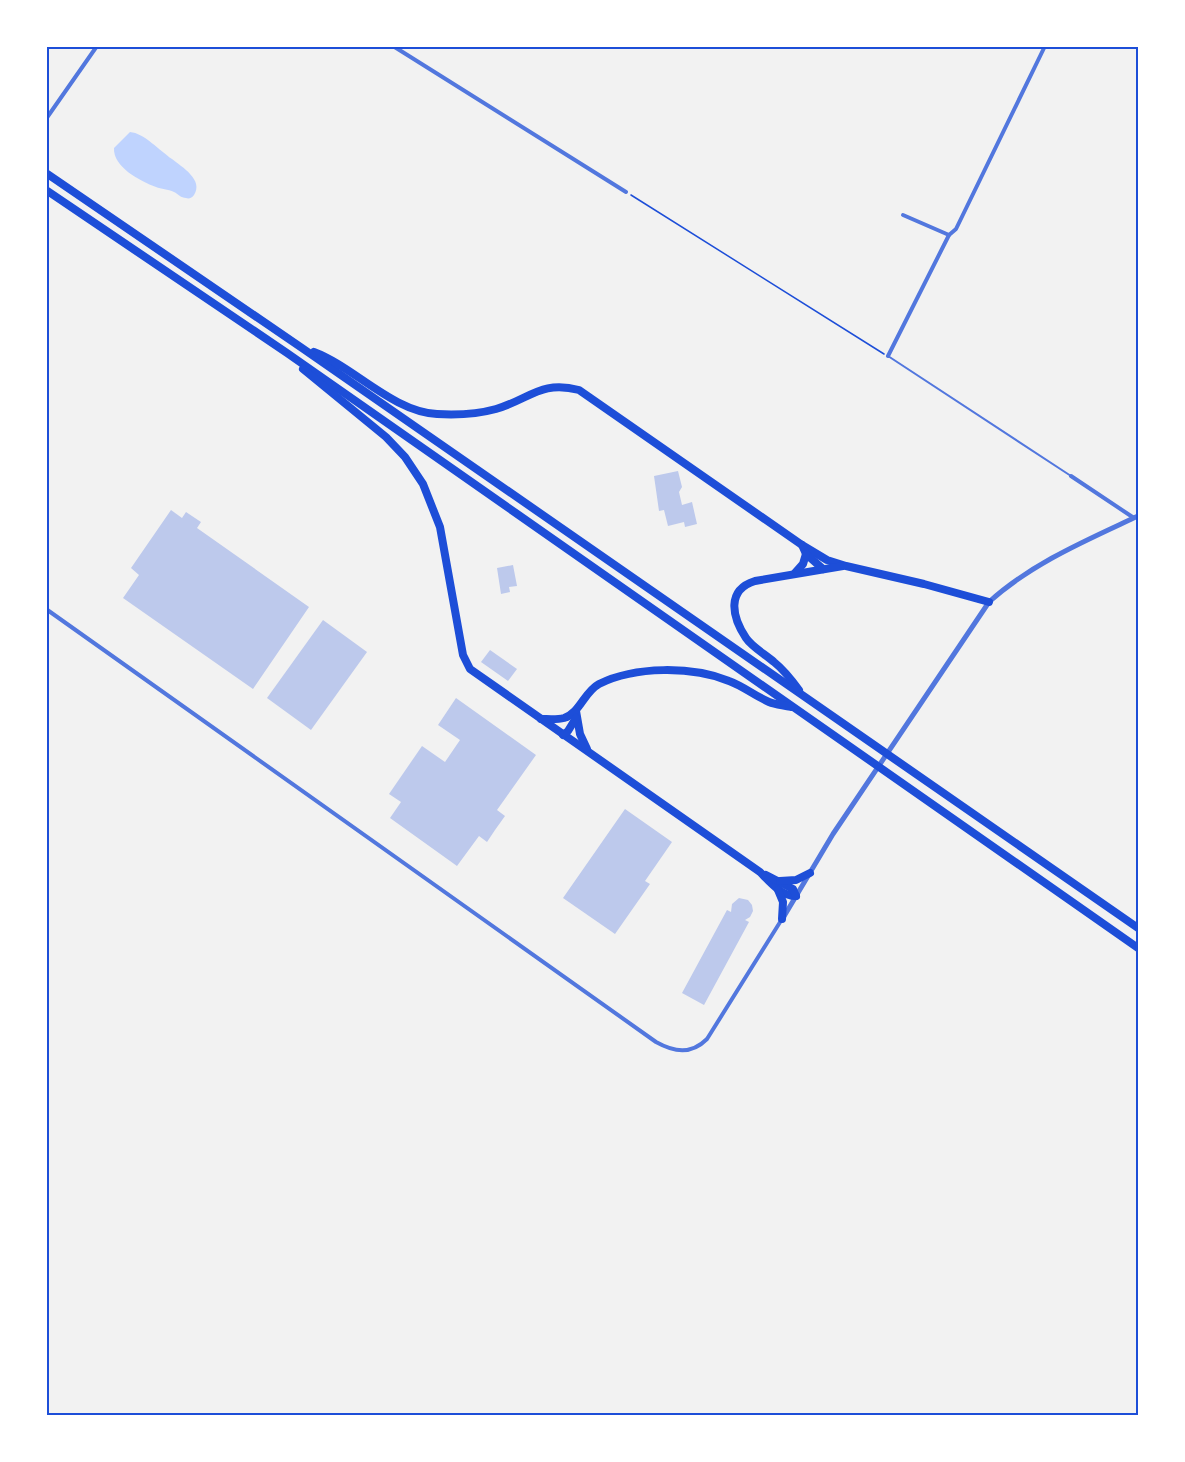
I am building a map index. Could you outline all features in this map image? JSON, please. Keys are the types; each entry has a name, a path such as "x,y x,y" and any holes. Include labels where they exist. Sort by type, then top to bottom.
{"highway":[{"path":"46,173 1138,928"},
{"path":"46,190 287,353 1138,948"},
{"path":"302,348 329,358 392,399 434,414 465,414 495,409 543,388 554,386 566,386 579,390 827,560 989,602"},
{"path":"287,353 310,376 386,437 405,457 427,491 438,519 467,666 760,872 778,890 790,896 796,896 792,889 779,880 760,872"},
{"path":"802,545 806,554 823,569"},
{"path":"795,573 803,564 806,554"},
{"path":"803,696 788,675 747,640 735,616 735,600 746,584 795,573 846,566"},
{"path":"562,734 568,731 573,714 587,694 602,683 637,674 683,670 717,676 771,703 796,709"},
{"path":"541,719 563,718 573,714"},
{"path":"573,714 589,753"},
{"path":"779,880 796,880 810,873"},
{"path":"778,890 783,902 782,919"}],"street":[{"path":"46,119 97,46"},
{"path":"393,46 626,192"},
{"path":"888,356 949,235 956,229 1045,46"},
{"path":"903,215 949,235"},
{"path":"1071,476 1136,517"},
{"path":"46,609 656,1041 677,1051 685,1051 696,1048 707,1039 858,797 989,602 1004,588 1032,569 1136,517"}],"lane":[{"path":"888,356 1071,476"}],"path":[{"path":"626,192 888,356"}],"water":[{"path":"130,132 146,139 191,174 196,184 193,196 184,198 172,191 158,188 135,177 123,167 115,155 114,148"}],"building":[{"path":"678,471 682,487 679,492 682,505 692,502 697,524 685,527 684,522 668,526 664,510 659,511 654,476"},
{"path":"171,510 182,518 186,512 201,522 197,528 309,607 253,689 123,598 139,575 131,568"},
{"path":"513,565 517,586 509,587 510,592 501,594 497,568"},
{"path":"323,620 367,652 311,730 267,698"},
{"path":"490,650 517,669 508,681 481,662"},
{"path":"456,698 536,755 497,810 505,816 487,842 479,836 457,866 390,818 401,802 389,794 422,746 445,762 460,740 438,725"},
{"path":"625,809 672,842 645,881 650,884 615,934 563,898"},
{"path":"739,898 748,900 753,911 745,920 749,922 704,1005 682,993 727,910 731,912 732,904"}]}
